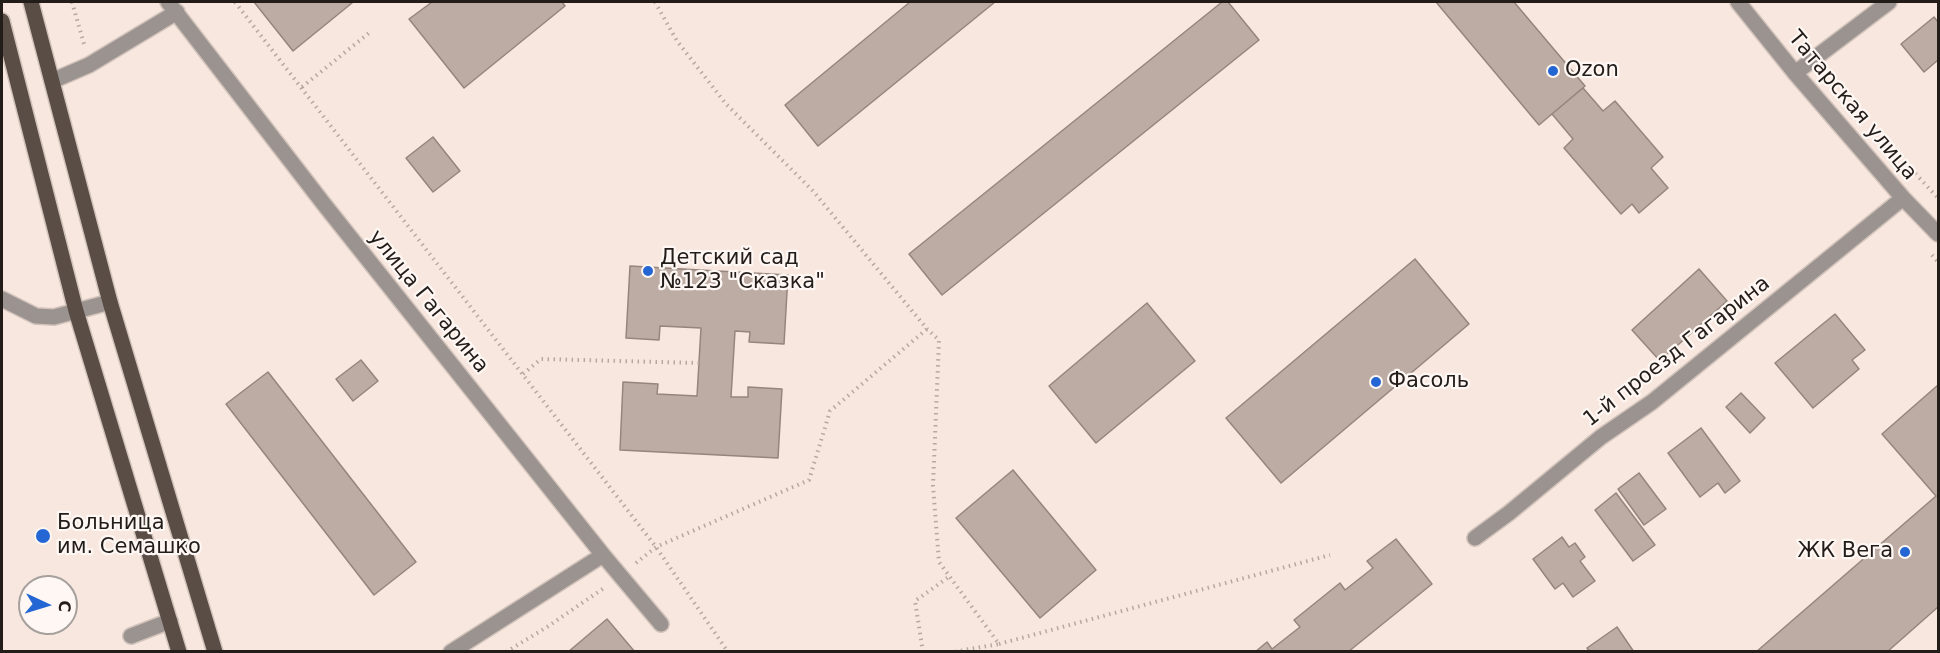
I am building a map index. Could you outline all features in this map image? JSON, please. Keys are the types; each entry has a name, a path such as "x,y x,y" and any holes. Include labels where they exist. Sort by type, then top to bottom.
{"main road":[{"path":"31,2 110,302 215,651"},
{"path":"2,21 76,311 179,651"}],"street":[{"name":"Татарская улица","path":"1738,2 1795,73 1903,198 1938,234"},
{"path":"1795,73 1889,2"},
{"path":"52,81 89,65 172,7"},
{"name":"улица Гагарина","path":"172,7 323,203 603,555 661,624"},
{"name":"1-й проезд Гагарина","path":"1475,538 1601,437 1652,402 1903,198"},
{"path":"2,299 36,316 54,317 110,302"},
{"path":"451,651 603,555"},
{"path":"131,636 170,621"}],"path":[{"path":"72,2 89,65"},
{"path":"235,2 656,547 728,651"},
{"path":"655,2 677,41 726,104 813,191 927,329 939,340 933,486 939,562 999,644"},
{"path":"302,87 369,33"},
{"path":"506,651 548,627 621,577 656,547 809,480 830,411 927,329"},
{"path":"523,374 541,359 699,363"},
{"path":"953,651 999,644 1330,555"},
{"path":"923,651 915,601 950,576"}],"building":[{"path":"254,2 350,2 352,3 293,51"},
{"path":"432,2 562,2 565,6 464,88 409,19"},
{"path":"910,2 995,2 818,146 785,105"},
{"path":"1222,2 1228,2 1259,40 942,295 909,254"},
{"path":"1436,2 1514,2 1585,86 1539,125"},
{"path":"1934,17 1938,22 1938,60 1924,72 1901,44"},
{"path":"1583,88 1603,111 1615,101 1663,157 1651,168 1668,188 1639,213 1632,204 1621,214 1564,148 1573,139 1552,114"},
{"path":"433,137 460,171 433,192 406,158"},
{"path":"1415,259 1469,324 1281,483 1226,418"},
{"path":"630,266 788,275 784,344 749,342 750,332 735,331 731,397 748,397 748,387 782,389 778,458 620,450 623,382 658,384 657,394 697,396 701,328 660,326 659,340 626,338"},
{"path":"1699,269 1727,301 1660,361 1632,330"},
{"path":"1147,303 1195,361 1096,443 1049,386"},
{"path":"1835,314 1865,350 1852,360 1859,369 1813,408 1775,363"},
{"path":"361,360 378,381 353,401 336,379"},
{"path":"268,372 416,562 374,595 226,404"},
{"name":"ЖК Вега","path":"1938,385 1938,607 1887,652 1756,652 1936,496 1882,434"},
{"path":"1741,393 1765,418 1750,433 1726,407"},
{"path":"1701,428 1740,481 1725,493 1718,483 1700,497 1668,453"},
{"path":"1013,470 1096,570 1040,618 956,518"},
{"path":"1639,473 1666,509 1644,525 1618,489"},
{"path":"1616,493 1655,545 1633,561 1595,510"},
{"path":"1562,537 1569,547 1575,543 1585,557 1580,561 1595,581 1573,597 1563,583 1555,589 1533,559"},
{"path":"1396,539 1432,584 1348,652 1255,652 1267,642 1272,649 1300,627 1294,620 1340,583 1345,590 1373,568 1367,561"},
{"path":"607,619 635,652 568,652"},
{"path":"1617,627 1634,652 1590,652 1587,648"}],"place":[{"name":"Ozon","path":"1553,71"},
{"name":"Детский сад №123 \"Сказка\"","path":"648,271"},
{"name":"Фасоль","path":"1376,382"},
{"name":"Больница им. Семашко","path":"43,536"},
{"name":"ЖК Вега","path":"1905,552"}]}
